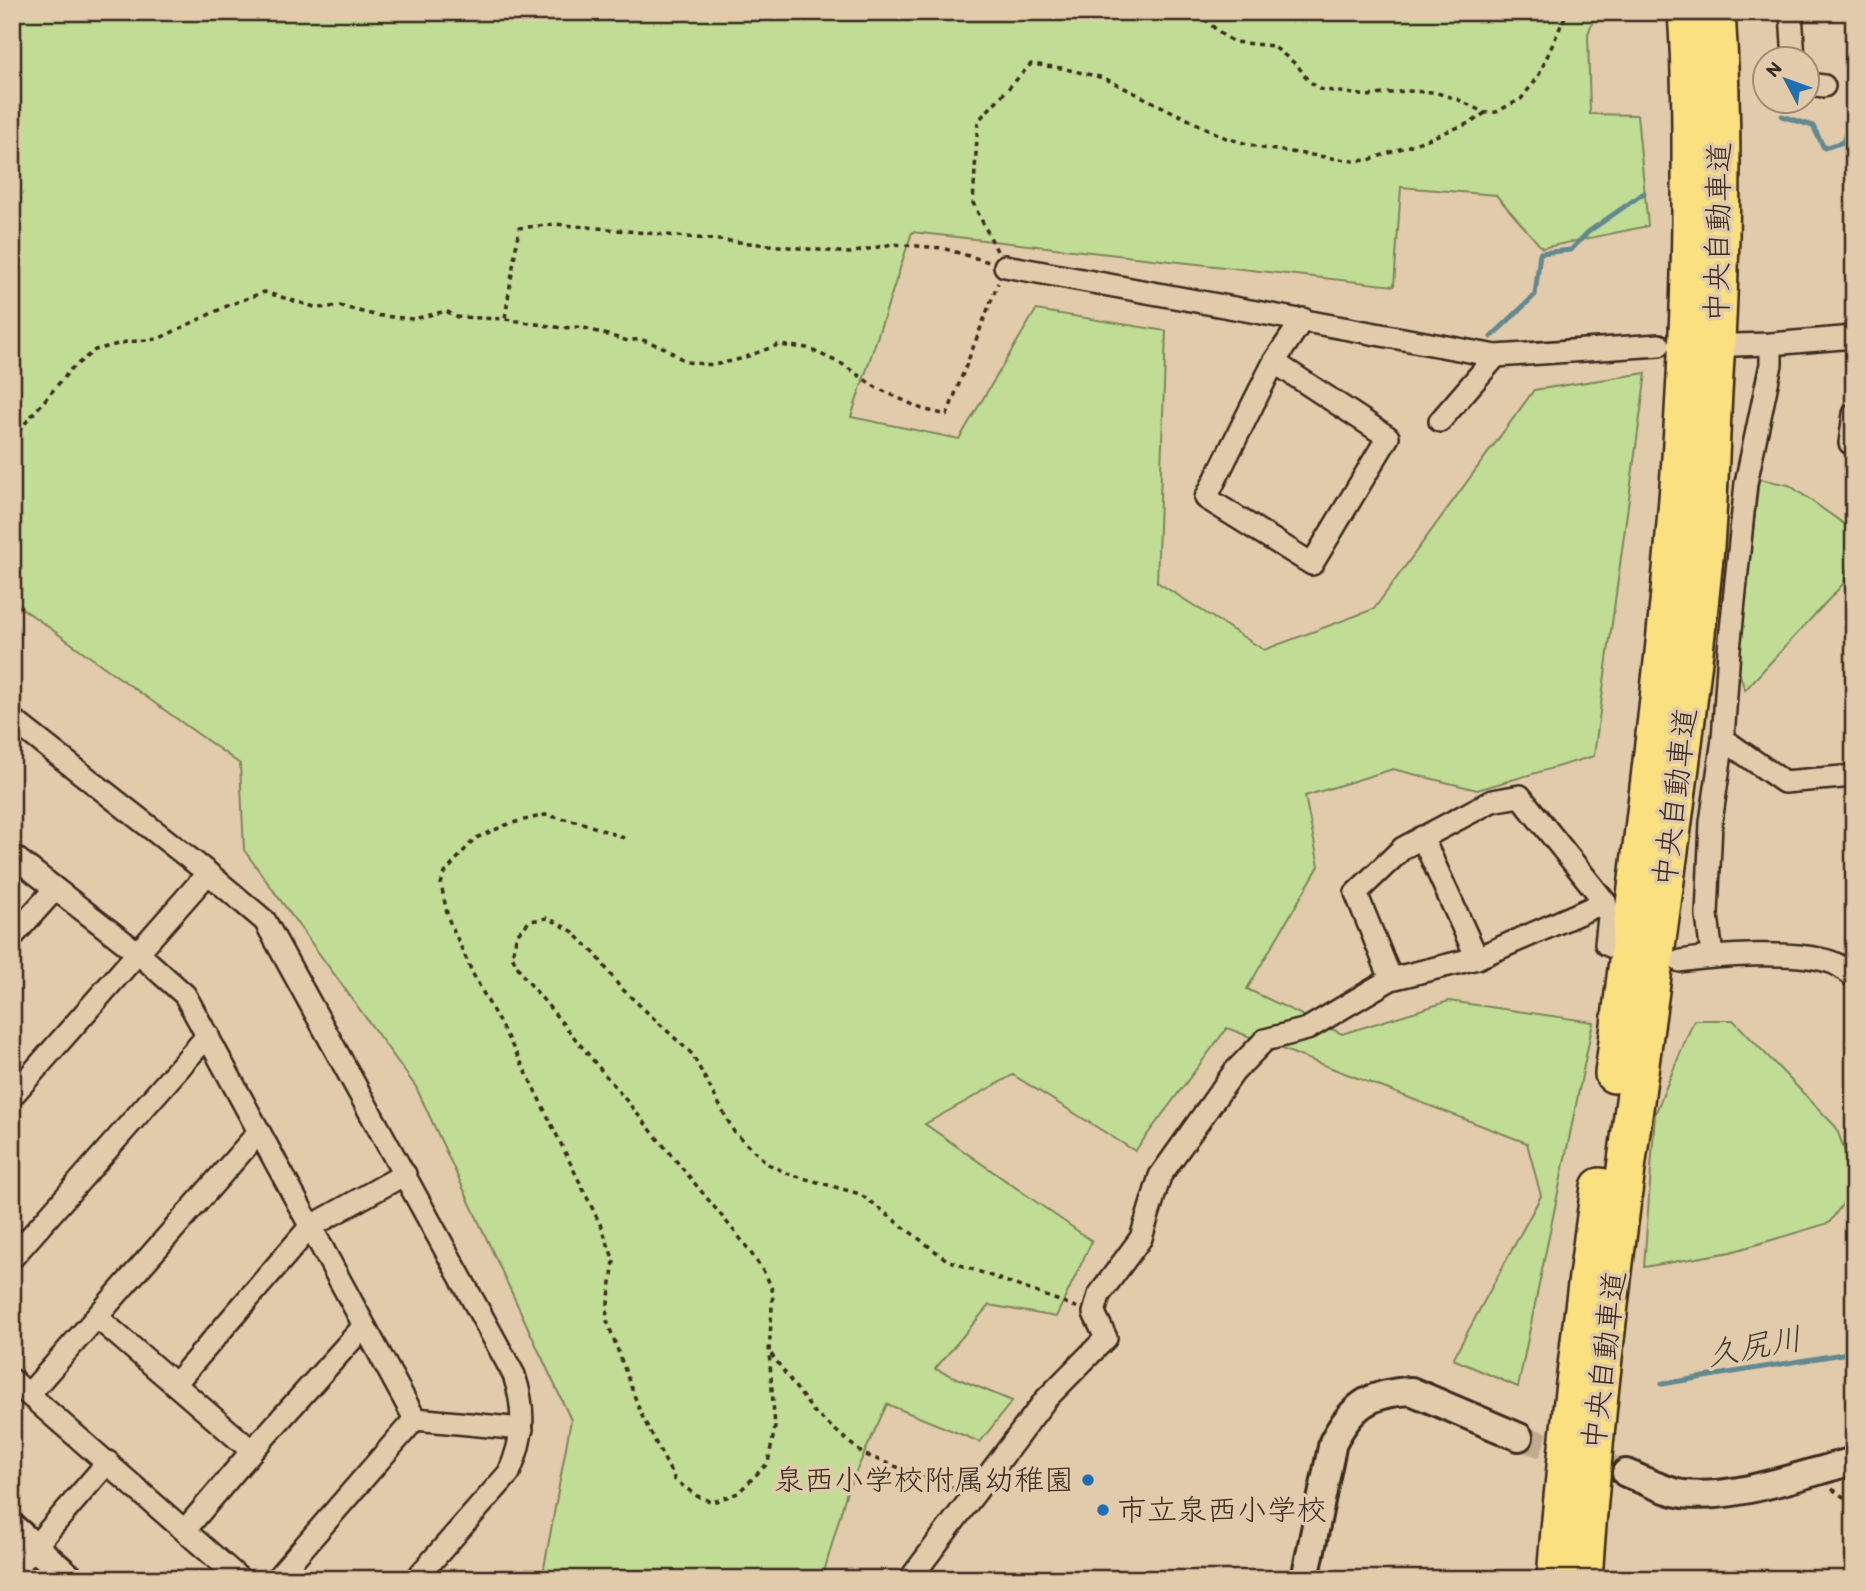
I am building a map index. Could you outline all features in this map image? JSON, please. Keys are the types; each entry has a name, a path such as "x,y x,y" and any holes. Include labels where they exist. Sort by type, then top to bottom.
{"highway":[{"name":"中央自動車道","path":"1556,1579 1576,1359 1603,1168 1651,775 1674,551 1690,326 1691,187 1687,12"},
{"name":"中央自動車道","path":"1583,1579 1589,1489 1603,1364 1704,554 1721,186 1716,12"}],"street":[{"path":"1791,12 1793,46"},
{"path":"1005,266 1496,356 1659,345"},
{"path":"1274,362 1388,437 1312,564 1206,498 1274,362 1303,319"},
{"path":"1734,345 1854,337"},
{"path":"1712,956 1707,915 1711,822 1723,738 1746,483 1771,364 1771,344"},
{"path":"1440,421 1496,356"},
{"path":"1850,443 1854,414"},
{"path":"12,719 265,921 514,1375 523,1413 517,1454 509,1473 416,1579"},
{"path":"1723,738 1784,782 1854,776"},
{"path":"1391,979 1356,892 1403,848 1492,801 1520,796 1605,902 1609,917 1606,944 1620,950"},
{"path":"1422,838 1477,958"},
{"path":"12,855 138,953 185,995 415,1419"},
{"path":"12,1097 208,873"},
{"path":"12,937 55,888"},
{"path":"910,1579 1046,1399 1107,1338 1094,1313 1099,1296 1141,1238 1160,1176 1234,1072 1265,1040 1307,1028 1391,979 1477,958 1605,902"},
{"path":"1680,961 1712,956 1793,956 1830,961 1854,977"},
{"path":"12,1258 208,1035"},
{"path":"29,1394 258,1132"},
{"path":"175,1384 310,1227 405,1174"},
{"path":"97,1318 252,1451"},
{"path":"185,1530 364,1326"},
{"path":"12,1380 240,1579"},
{"path":"1305,1579 1334,1441 1356,1407 1398,1392 1411,1391 1519,1437"},
{"path":"415,1419 522,1429"},
{"path":"276,1579 415,1419"},
{"path":"1626,1473 1680,1493 1707,1495 1731,1493 1854,1461"},
{"path":"12,1573 108,1462"},
{"path":"12,1527 71,1579"}],"path":[{"path":"1197,12 1234,42 1273,46 1298,66 1307,79 1319,89 1368,96 1405,91 1434,92 1457,99 1485,113 1496,113 1521,99 1538,77 1567,12"},
{"path":"12,439 71,369 94,350 126,342 158,339 264,292 317,308 340,306 374,315 414,318 446,311 457,317 505,319 562,328 581,327 628,341 640,339 664,348 686,362 713,365 740,359 778,345 807,348 842,364 877,388 922,409 947,415 1005,266 973,203 978,121 1031,64 1104,78 1226,138 1262,148 1353,161 1369,160 1425,140 1472,122 1485,113"},
{"path":"505,319 519,228 556,224 850,253 892,243 942,248 1005,266"},
{"path":"624,838 580,822 545,815 508,824 474,839 445,873 441,884 448,918 473,974 523,1066 602,1228 614,1261 606,1318 647,1425 675,1480 697,1496 713,1502 737,1493 768,1463 775,1427 769,1352 773,1292 766,1275 735,1232 521,973 512,957 517,934 530,921 548,918 572,931 597,956 619,986 692,1054 734,1132 768,1164 789,1174 860,1194 947,1260 1094,1313"},
{"path":"769,1352 813,1411 863,1454 972,1496"}],"green space":[{"path":"12,12 1596,12 1588,34 1590,114 1637,115 1648,226 1542,248 1496,195 1401,187 1394,286 912,232 851,417 959,439 1036,310 1166,331 1157,582 1264,650 1374,609 1534,390 1646,373 1594,756 1477,790 1393,769 1305,796 1319,866 1247,989 1342,1034 1449,1001 1593,1022 1518,1387 1453,1359 1541,1196 1527,1143 1227,1028 1135,1151 1013,1075 925,1124 1092,1241 1056,1317 989,1305 935,1369 1012,1401 980,1442 887,1404 847,1491 822,1579 542,1579 571,1420 416,1087 244,850 240,764 12,601"},
{"path":"1759,479 1789,485 1854,531 1854,543 1844,583 1745,690 1737,666"},
{"path":"1694,1020 1733,1020 1836,1127 1854,1177 1854,1188 1829,1223 1731,1252 1644,1267 1655,1114"}],"waterway":[{"path":"1782,116 1813,126 1824,148 1843,142 1854,110"},
{"path":"1491,337 1535,295 1540,253 1571,250 1588,232 1644,193"},
{"name":"久尻川","path":"1662,1384 1854,1352"}],"tunnel":[{"path":"1519,1437 1626,1473"}],"place":[{"name":"泉西小学校附属幼稚園","path":"1088,1480"},
{"name":"市立泉西小学校","path":"1103,1510"}]}
